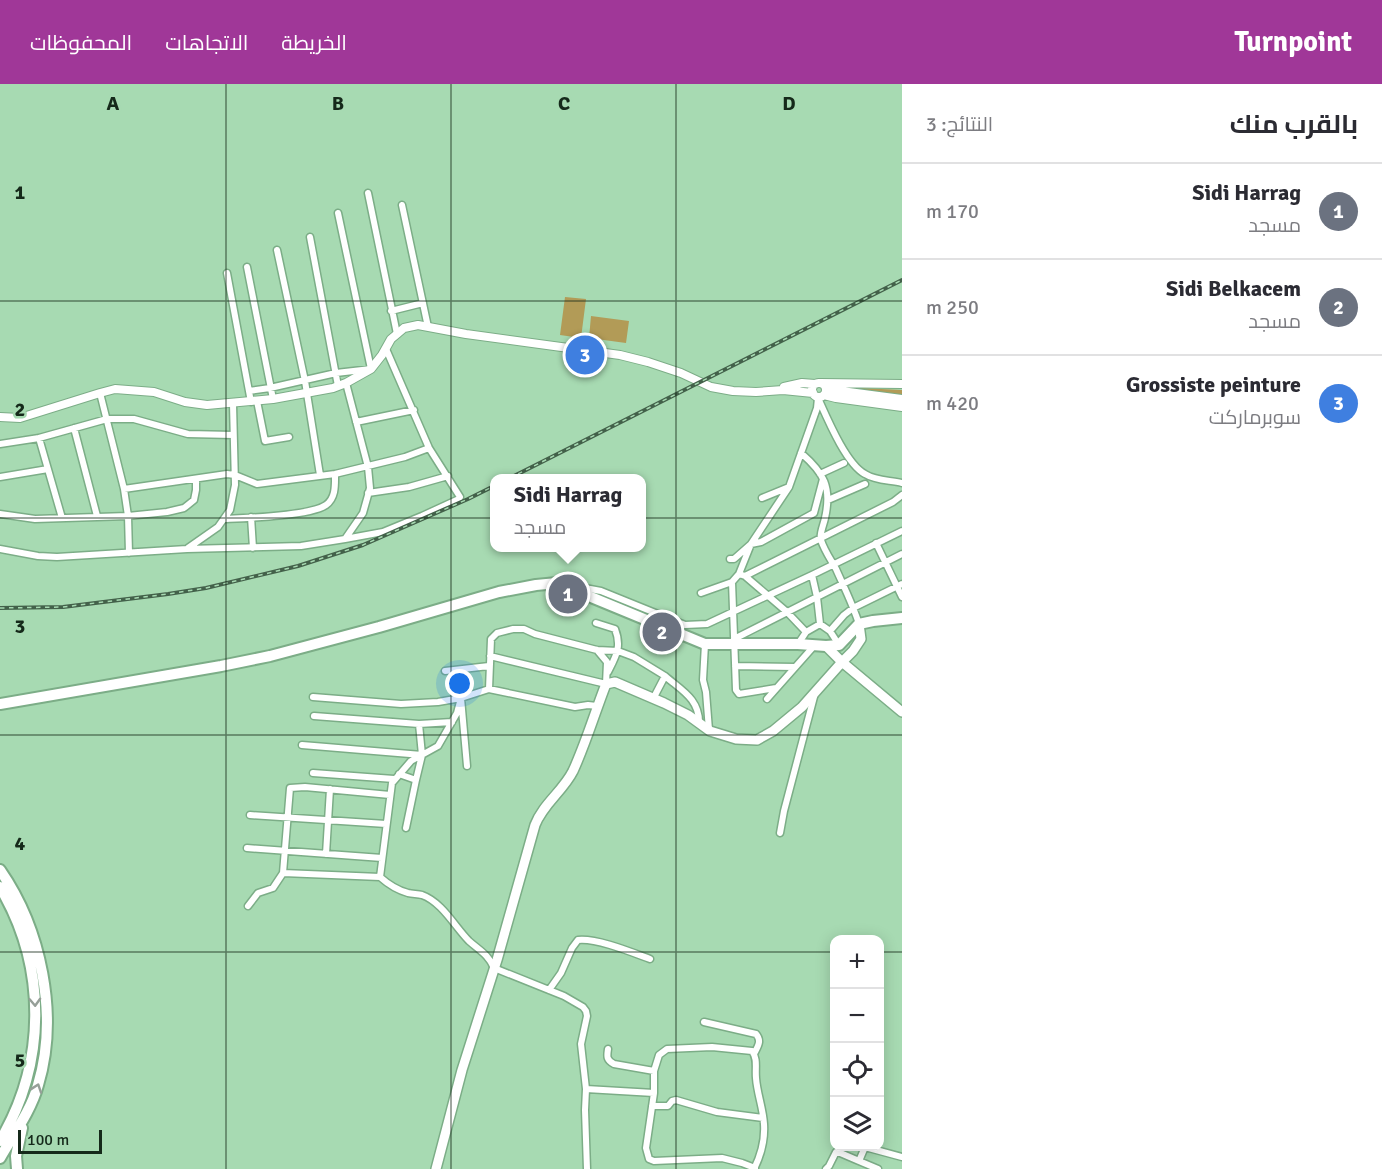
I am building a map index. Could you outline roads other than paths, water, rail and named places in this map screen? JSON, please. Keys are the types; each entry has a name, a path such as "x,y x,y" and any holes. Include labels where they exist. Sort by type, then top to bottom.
{"main road":[{"path":"0,704 270,656 499,592 557,583 705,644 734,642 839,645 859,624 902,618"},
{"path":"436,1169 462,1070 538,815 560,791 572,772 607,679 688,715 709,730 736,740 758,740 773,731 802,707 853,651 861,639 859,624"},
{"path":"826,646 902,712"},
{"path":"0,870 20,903 41,966 45,994 46,1037 45,1059 38,1087 0,1158"},
{"path":"0,887 19,925 29,954 34,979 35,1008 34,1041 22,1095 0,1140"},
{"path":"17,1169 16,1156 27,1111"}],"street":[{"path":"368,193 396,334"},
{"path":"402,204 428,327"},
{"path":"338,213 370,369"},
{"path":"310,237 336,373 356,422 368,467 370,488 363,513 345,539"},
{"path":"277,250 305,381 320,476"},
{"path":"247,267 273,399"},
{"path":"227,273 249,391 265,441 289,437"},
{"path":"391,311 423,303"},
{"path":"0,417 20,418 115,389 154,392 184,402 207,405 254,402 307,394 342,385 370,369 396,334 404,328 418,325 620,356 681,373 711,387 733,391 772,391 802,383 837,399 902,407"},
{"path":"0,549 57,557 187,549 300,546 383,532 459,499 460,495 429,448 386,349"},
{"path":"249,391 336,373 370,369"},
{"path":"819,390 902,384"},
{"path":"819,390 902,399"},
{"path":"730,559 734,559 751,544 789,487 817,408 819,390"},
{"path":"819,390 832,428 859,471 867,476 902,483"},
{"path":"100,393 129,516 129,553"},
{"path":"187,549 218,527 230,510 235,485 233,404"},
{"path":"356,422 414,410"},
{"path":"0,444 39,438 107,419 134,419 188,434 233,435"},
{"path":"74,428 97,516"},
{"path":"39,438 62,518"},
{"path":"124,489 228,474 257,484 335,474 411,456 429,448"},
{"path":"801,453 821,476 827,489 828,500 820,538 854,608 859,624"},
{"path":"751,544 761,542 814,513 821,476 844,463"},
{"path":"0,477 48,469"},
{"path":"225,519 309,511 327,504 334,495 335,474"},
{"path":"368,493 409,487 448,476"},
{"path":"0,514 35,519 129,516 167,512 184,508 194,500 196,479"},
{"path":"828,500 865,484"},
{"path":"762,498 789,487"},
{"path":"701,593 732,582 742,575 893,502 902,495"},
{"path":"251,517 253,548"},
{"path":"557,583 601,591 685,625 706,624 902,531"},
{"path":"876,543 899,585 902,597"},
{"path":"742,575 751,544"},
{"path":"734,642 787,612 902,554"},
{"path":"742,575 787,612 806,632"},
{"path":"812,575 820,624 830,631 839,645"},
{"path":"732,582 735,690 739,694 776,688"},
{"path":"830,631 844,615 854,608 899,585"},
{"path":"596,623 615,629 619,638 618,651 607,679"},
{"path":"798,644 806,632 820,624"},
{"path":"489,689 491,639 496,633 524,629 597,650 618,651 634,657 686,692 693,700 700,717 699,723"},
{"path":"705,644 703,680 709,730"},
{"path":"767,699 814,646"},
{"path":"597,650 607,662 607,679"},
{"path":"490,656 607,679"},
{"path":"445,670 489,666"},
{"path":"735,666 795,667"},
{"path":"653,699 665,676"},
{"path":"314,697 401,704 438,702 461,698 489,689 575,707 597,706"},
{"path":"780,833 815,693"},
{"path":"380,877 392,783 411,761 438,746 457,713 461,698"},
{"path":"461,698 466,766"},
{"path":"314,716 419,724 452,722"},
{"path":"406,828 422,756 419,724"},
{"path":"302,745 422,756"},
{"path":"313,773 397,776 416,780"},
{"path":"248,906 258,893 273,888 283,873 290,788 305,787 390,795"},
{"path":"326,854 330,789"},
{"path":"250,815 386,824"},
{"path":"248,848 382,858"},
{"path":"283,873 380,877 392,888 422,895 434,902 469,941 482,950 492,961 494,968 564,996 583,1007 587,1016 581,1044 586,1089 587,1169"},
{"path":"549,990 561,973 578,939 613,946 650,958"},
{"path":"704,1022 756,1034 760,1041 754,1054"},
{"path":"711,1047 752,1051 754,1054 757,1086 765,1124 763,1145 755,1169 722,1158 654,1161 649,1159 646,1148 654,1093 654,1071 659,1055 667,1049 711,1047"},
{"path":"608,1049 609,1062 654,1071"},
{"path":"586,1089 654,1093"},
{"path":"652,1106 668,1106 676,1100 717,1112 763,1118"},
{"path":"859,1161 865,1147 902,1157"},
{"path":"826,1169 836,1152 878,1169"}],"railway":[{"path":"518,474 902,280"},
{"path":"0,608 63,607 168,594 206,588 298,566 363,545 490,488"}],"place":[{"name":"Grossiste peinture","path":"585,355"},
{"name":"Sidi Harrag","path":"568,594"},
{"name":"Sidi Belkacem","path":"662,632"}]}
